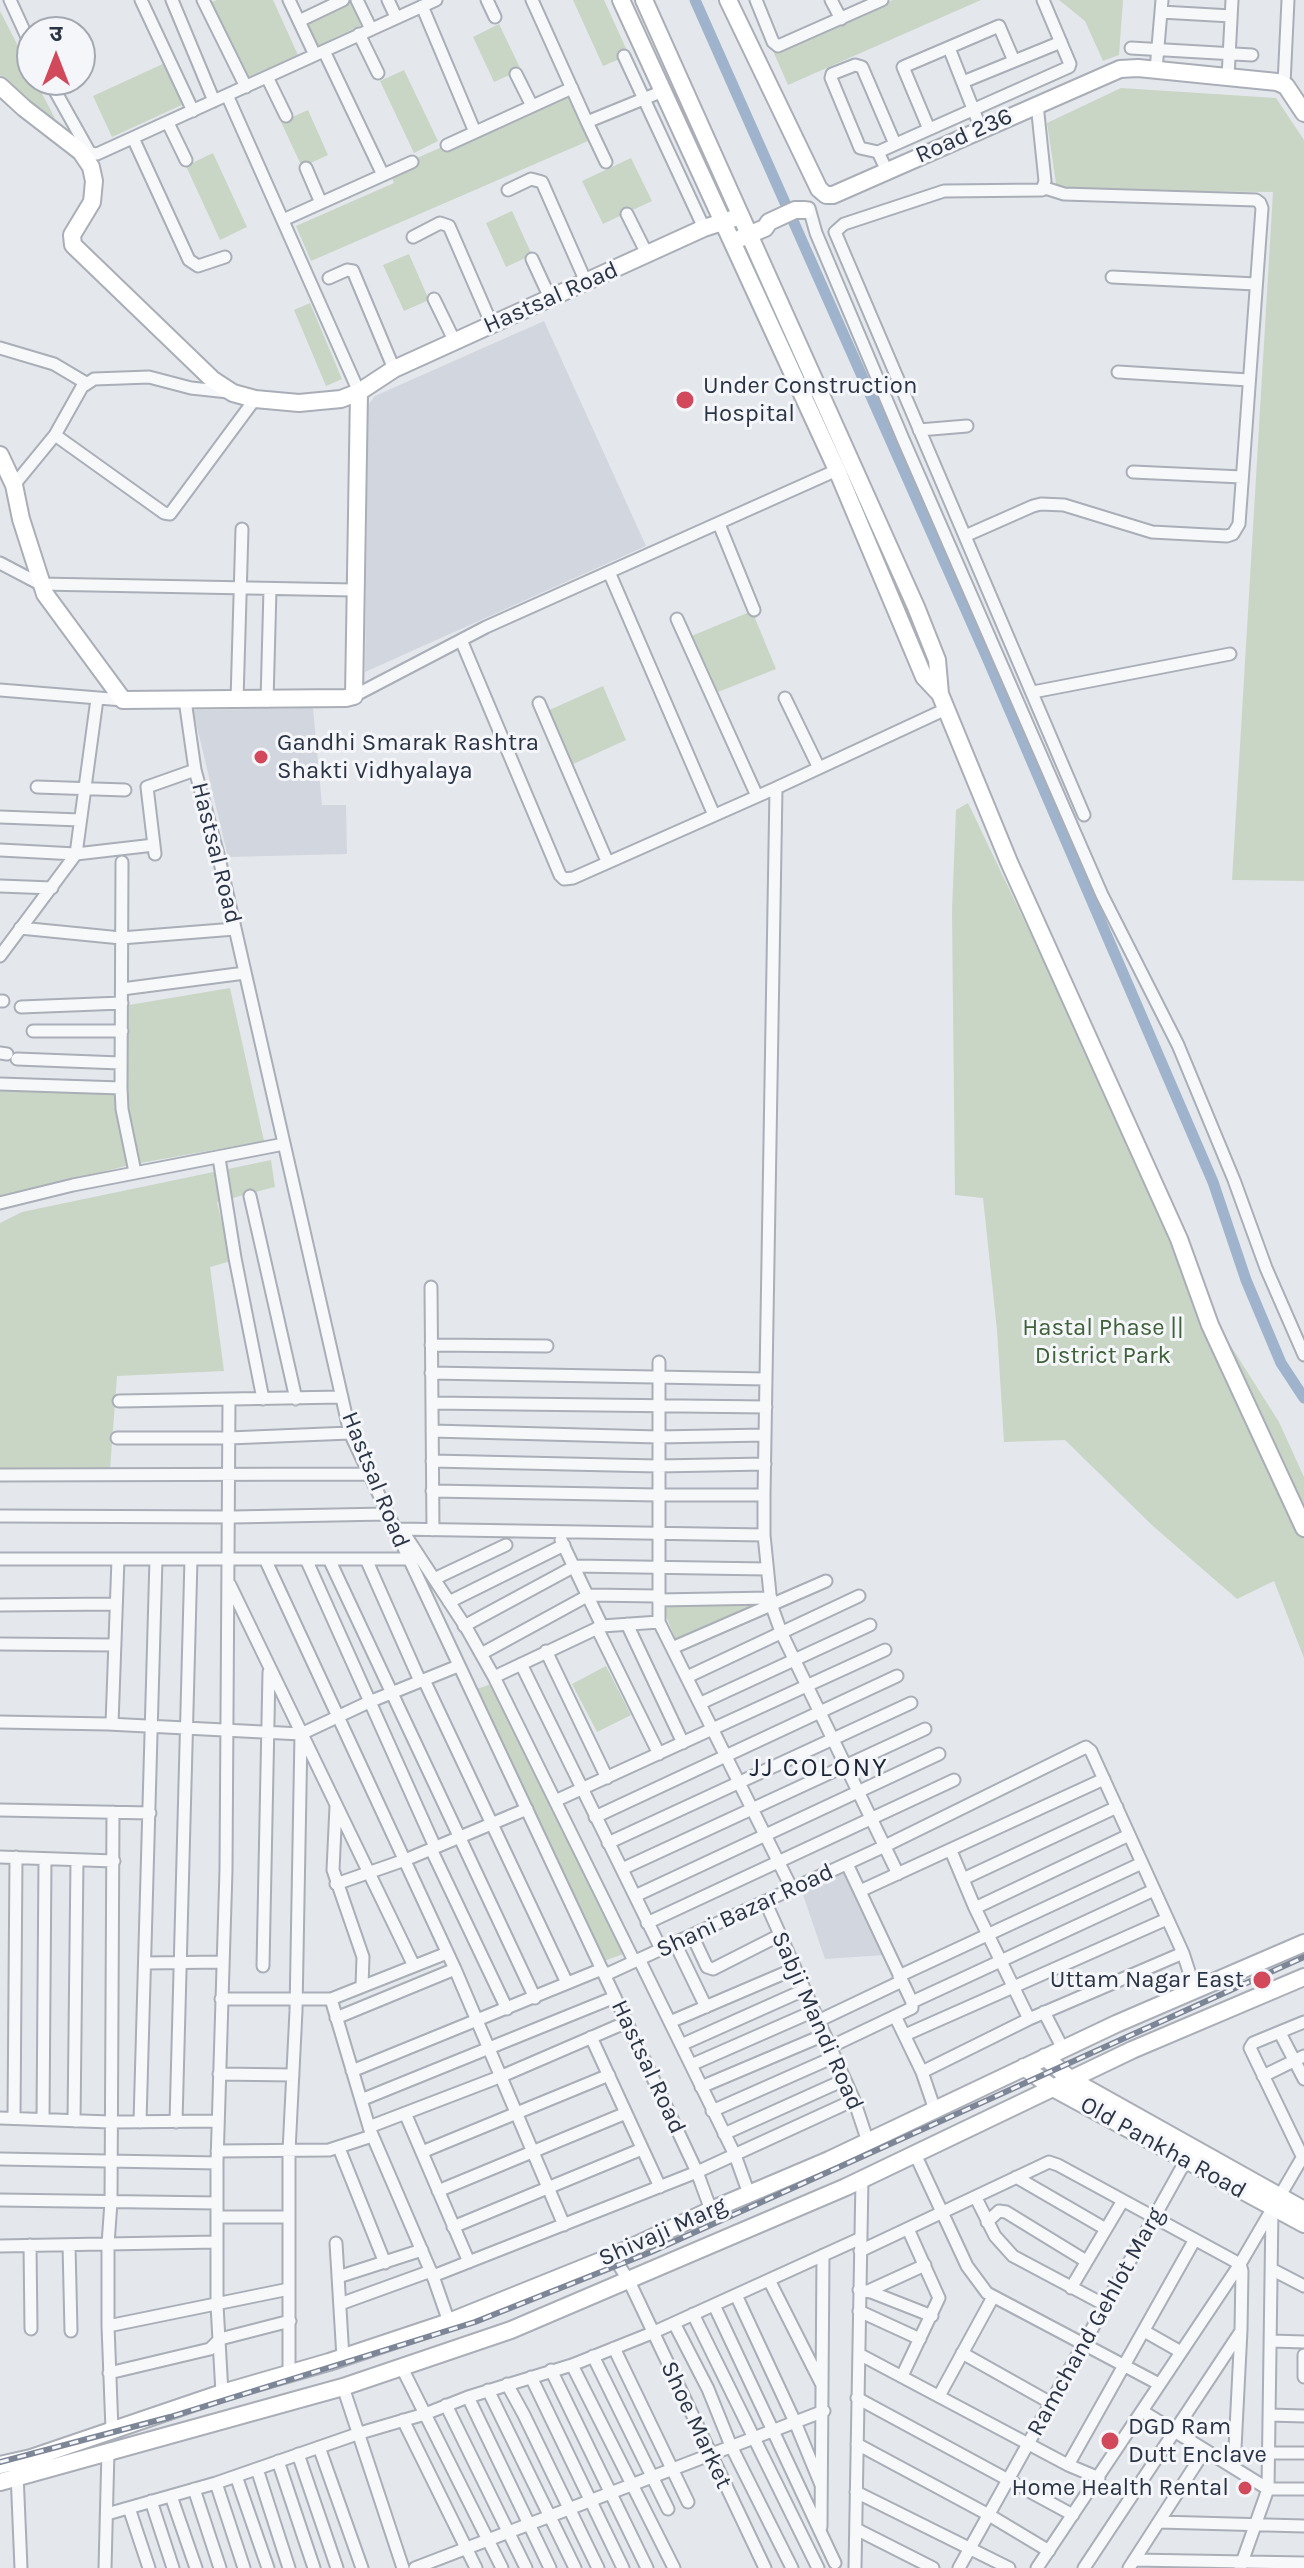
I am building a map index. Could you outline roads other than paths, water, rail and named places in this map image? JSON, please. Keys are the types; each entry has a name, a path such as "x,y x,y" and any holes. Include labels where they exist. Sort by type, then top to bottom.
{"street":[{"path":"141,0 193,111"},
{"path":"172,0 214,101"},
{"path":"203,0 246,87"},
{"path":"289,0 383,175"},
{"path":"299,21 325,4 343,0"},
{"path":"357,0 378,73"},
{"path":"388,0 396,17"},
{"path":"86,154 168,123 420,4 436,0"},
{"path":"487,0 495,17"},
{"path":"532,0 606,162"},
{"path":"621,0 837,470 924,677 943,701"},
{"path":"644,0 741,216 764,228 937,660 943,701 1009,862 1179,1239 1210,1325 1304,1528"},
{"path":"728,0 819,189 829,195"},
{"path":"756,0 773,42 778,46 882,0"},
{"path":"831,0 841,19"},
{"path":"895,144 862,67 855,65 835,73 831,78 860,148 878,152 1066,70 1070,64 1043,0"},
{"path":"1228,77 1232,0"},
{"path":"1288,0 1284,84 1304,113"},
{"path":"420,4 475,132"},
{"path":"1156,70 1162,6 1231,16"},
{"path":"929,129 903,67 999,26 1014,61"},
{"path":"963,82 1061,42"},
{"path":"949,48 981,129"},
{"path":"1131,48 1252,55"},
{"path":"624,56 704,228"},
{"name":"Road 236","path":"764,228 802,212 829,195 1120,69 1284,84"},
{"path":"516,74 532,106"},
{"path":"267,77 286,116"},
{"path":"0,86 86,154"},
{"path":"447,145 572,88"},
{"path":"587,122 663,91"},
{"path":"227,95 359,392 354,696"},
{"path":"57,96 86,154 94,190 91,207 72,235 73,245 213,380 233,393"},
{"path":"1037,104 1045,188"},
{"path":"168,123 186,160"},
{"path":"133,138 189,260 198,266 225,257"},
{"path":"878,152 887,171"},
{"path":"283,220 412,162"},
{"path":"306,168 321,203"},
{"path":"508,190 531,179 542,182 586,282"},
{"path":"965,536 1033,506 1052,504 1152,532 1230,536 1239,524 1262,208 1258,201 1064,194 1045,188 1031,192 944,191 836,229 835,234 870,318 1084,815"},
{"path":"802,212 821,244 1102,895 1178,1045 1234,1180 1266,1268 1304,1355"},
{"path":"627,214 647,254"},
{"name":"Hastsal Road","path":"359,392 394,369 704,228 741,216"},
{"path":"413,237 440,223 449,226 492,325"},
{"path":"732,243 764,228"},
{"path":"532,259 550,298"},
{"path":"329,278 347,270 353,271 394,369"},
{"path":"1112,277 1256,284"},
{"path":"434,299 455,342"},
{"path":"0,348 54,364 86,383"},
{"path":"1118,372 1249,380"},
{"path":"14,485 55,435 86,383 102,377 149,377 191,388 299,403 341,399 359,392"},
{"path":"55,435 168,515 255,399"},
{"path":"919,430 967,426"},
{"path":"0,455 14,485 40,584 123,700"},
{"path":"0,690 123,700 336,700 354,696 461,640 837,470"},
{"path":"1133,472 1242,477"},
{"path":"719,524 754,610"},
{"path":"237,700 242,529"},
{"path":"0,563 40,584 354,590"},
{"path":"609,572 714,815"},
{"path":"267,701 270,589"},
{"path":"677,619 757,796"},
{"path":"461,640 564,879 573,878 819,768 943,701"},
{"path":"1033,692 1230,654"},
{"path":"785,698 819,768"},
{"path":"0,956 5,941 20,928 76,854 97,699"},
{"name":"Hastsal Road","path":"185,700 195,770 235,929 350,1433 697,2172 711,2210"},
{"path":"539,703 607,861"},
{"path":"0,850 76,854 155,849 147,787 195,770"},
{"path":"37,787 125,790"},
{"path":"776,788 764,1495 767,1569 771,1601 781,1632 898,1874"},
{"path":"0,817 80,820"},
{"path":"122,862 121,1088 135,1172"},
{"path":"0,886 52,888"},
{"path":"20,928 121,938 235,929"},
{"path":"122,989 245,973"},
{"path":"21,1007 122,1003"},
{"path":"33,1031 122,1031"},
{"path":"8,1056 120,1063"},
{"path":"0,1084 121,1088"},
{"path":"0,1203 135,1172 284,1144"},
{"path":"219,1158 263,1399"},
{"path":"250,1196 296,1399"},
{"path":"431,1287 433,1530"},
{"path":"431,1345 547,1346"},
{"path":"659,1362 659,1622 701,1703 750,1811 792,1889"},
{"path":"431,1373 766,1379"},
{"path":"119,1401 342,1397"},
{"path":"222,2393 217,2305 217,2157 227,1731 229,1400"},
{"path":"432,1403 766,1407"},
{"path":"432,1431 658,1437 765,1435"},
{"path":"117,1438 229,1438 350,1433"},
{"path":"432,1461 658,1466 765,1464"},
{"path":"0,1475 367,1474"},
{"path":"432,1491 764,1495"},
{"path":"0,1516 386,1514"},
{"path":"398,1530 764,1535"},
{"path":"398,1530 434,1579 494,1677 670,2022 735,2155 749,2194"},
{"path":"557,1532 589,1595 600,1627 659,1754"},
{"path":"434,1579 506,1545"},
{"path":"449,1602 564,1545"},
{"path":"0,1559 407,1559"},
{"path":"112,1724 118,1559"},
{"path":"140,2122 156,1559"},
{"path":"176,2122 191,1559"},
{"path":"265,1559 455,1969 564,2225"},
{"path":"306,1559 507,2009"},
{"path":"329,1559 535,1998"},
{"path":"366,1559 567,1983"},
{"path":"464,1626 575,1566 767,1569"},
{"path":"228,1581 414,1966"},
{"path":"672,1648 771,1601 826,1581"},
{"path":"481,1654 589,1595 771,1601"},
{"path":"687,1677 859,1596"},
{"path":"0,1605 116,1604"},
{"path":"494,1677 600,1627 659,1622"},
{"path":"627,1624 683,1743"},
{"path":"701,1703 870,1625"},
{"path":"0,1644 115,1645"},
{"path":"555,1801 885,1650"},
{"path":"546,1651 607,1778"},
{"path":"521,1664 661,1949"},
{"path":"0,1722 112,1724 301,1734 458,1666"},
{"path":"263,1966 270,1667"},
{"path":"595,1817 897,1676"},
{"path":"608,1843 911,1703"},
{"path":"622,1869 925,1729"},
{"path":"289,2373 289,2151 296,2000 301,1734"},
{"name":"Shani Bazar Road","path":"352,2071 567,1983 637,1960 885,1846 1083,1748 1091,1751 1104,1779"},
{"path":"635,1896 939,1754"},
{"path":"860,1891 1104,1779 1183,1953 1195,1990"},
{"path":"647,1923 954,1780"},
{"path":"336,1806 333,1870 363,1957 362,1986"},
{"path":"963,1879 1117,1807"},
{"path":"336,1884 405,1860 527,1809"},
{"path":"0,1810 150,1813"},
{"path":"112,2430 106,2244 111,2202 113,1812"},
{"path":"975,1908 1129,1835"},
{"path":"951,1851 1029,2019"},
{"path":"0,1857 114,1861"},
{"path":"14,2118 16,1857"},
{"path":"43,2119 45,1859"},
{"path":"74,2121 77,1860"},
{"path":"691,2065 816,2016 1142,1863"},
{"path":"712,2111 832,2052 912,2008 912,2002 847,1864"},
{"path":"912,2002 1154,1890"},
{"name":"Sabji Mandi Road","path":"765,1901 854,2100 868,2142"},
{"path":"905,2035 1167,1919"},
{"path":"692,1935 707,1967 713,1969 780,1935"},
{"path":"675,1943 706,2007"},
{"name":"Shivaji Marg","path":"0,2482 11,2468 112,2430 449,2322 613,2256 868,2142 1045,2057 1304,1943"},
{"path":"221,1999 331,1999 447,1953"},
{"path":"922,2072 1044,2012 1183,1953"},
{"path":"145,1963 222,1962"},
{"path":"336,2018 455,1969"},
{"path":"670,2022 794,1969"},
{"name":"Shivaji Marg","path":"11,2468 108,2451 343,2387 511,2330 862,2179 1070,2079 1304,1977"},
{"path":"681,2045 804,1990"},
{"path":"361,2100 615,1997"},
{"path":"331,1999 371,2132 432,2273 449,2322"},
{"path":"1044,2012 1063,2049"},
{"path":"895,2016 922,2072 935,2110"},
{"path":"0,2159 217,2157 339,2148 405,2113 502,2076 627,2022"},
{"path":"1037,2568 1240,2264 1303,2159 1250,2051 1251,2045 1304,2022"},
{"path":"1280,2033 1299,2058 1304,2079"},
{"path":"701,2087 824,2035"},
{"path":"591,2037 660,2187"},
{"name":"Old Pankha Road","path":"1045,2057 1070,2079 1275,2202 1304,2224"},
{"path":"1263,2076 1299,2058"},
{"name":"Old Pankha Road","path":"1024,2067 1053,2088 1186,2160 1275,2202 1304,2210"},
{"path":"219,2074 293,2075"},
{"path":"422,2152 609,2075"},
{"path":"724,2134 844,2080"},
{"path":"340,2304 469,2262 660,2187 854,2100"},
{"path":"405,2113 469,2262"},
{"path":"438,2191 626,2113"},
{"path":"0,2118 110,2122 218,2121"},
{"path":"339,2148 385,2263"},
{"name":"Hastsal Road","path":"453,2227 642,2149"},
{"path":"915,2154 941,2214 967,2266 981,2286 993,2297 1159,2384"},
{"name":"Ramchand Gehlot Marg","path":"959,2568 1186,2160"},
{"path":"860,2251 1016,2177 1053,2163 1240,2264 1241,2330 1234,2468"},
{"path":"1016,2177 1104,2228"},
{"path":"693,2314 817,2568 835,2563 856,2565 859,2311 864,2291 860,2251 862,2179"},
{"path":"976,2198 995,2236 1013,2256 1105,2305"},
{"path":"0,2200 217,2203"},
{"path":"1071,2288 1122,2202"},
{"path":"1241,2566 1268,2489 1275,2202"},
{"path":"987,2222 999,2211 1006,2212 1086,2261"},
{"path":"217,2217 289,2217"},
{"path":"902,2376 932,2316 939,2294 908,2229"},
{"path":"107,2514 216,2483 488,2390 572,2365 652,2333 861,2238"},
{"path":"1068,2465 1194,2241"},
{"path":"0,2246 217,2242"},
{"path":"336,2243 343,2358"},
{"path":"30,2245 31,2329"},
{"path":"69,2245 71,2331"},
{"path":"338,2277 422,2250"},
{"path":"821,2532 823,2255"},
{"name":"Shoe Market","path":"613,2256 629,2281 765,2568"},
{"path":"864,2291 925,2265"},
{"path":"1273,2270 1304,2286"},
{"path":"769,2280 823,2387"},
{"path":"108,2326 289,2289"},
{"path":"864,2291 932,2316"},
{"path":"736,2295 823,2489"},
{"path":"939,2396 993,2297"},
{"path":"714,2305 835,2563"},
{"path":"859,2311 920,2339"},
{"path":"109,2373 210,2349 220,2339 290,2321"},
{"path":"674,2323 792,2568"},
{"path":"1084,2568 1241,2330"},
{"path":"1144,2331 1181,2352"},
{"path":"1272,2341 1304,2342"},
{"path":"614,2348 688,2502"},
{"path":"962,2353 1051,2403"},
{"path":"859,2354 1068,2465 1099,2478"},
{"path":"1304,2355 1304,2377"},
{"path":"593,2356 668,2509"},
{"path":"572,2365 674,2568"},
{"path":"402,2368 502,2568"},
{"path":"551,2370 647,2568"},
{"path":"531,2377 623,2568"},
{"path":"507,2384 598,2568"},
{"path":"343,2387 403,2568"},
{"path":"488,2390 575,2568"},
{"path":"468,2397 550,2568"},
{"path":"857,2398 1073,2515"},
{"path":"446,2405 526,2568"},
{"path":"415,2568 445,2562 466,2548 824,2411"},
{"path":"1142,2411 1268,2489 1304,2489"},
{"path":"1269,2415 1304,2416"},
{"path":"403,2420 476,2568"},
{"path":"857,2444 1049,2551"},
{"path":"319,2447 362,2568"},
{"path":"1132,2564 1205,2450"},
{"path":"105,2568 108,2451"},
{"path":"1270,2453 1304,2453"},
{"path":"298,2454 337,2568"},
{"path":"278,2461 314,2568"},
{"path":"11,2468 21,2568"},
{"path":"257,2469 289,2568"},
{"path":"236,2476 268,2568"},
{"path":"216,2483 244,2568"},
{"path":"194,2489 220,2568"},
{"path":"856,2492 1009,2568"},
{"path":"171,2496 196,2568"},
{"path":"151,2501 173,2568"},
{"path":"129,2508 149,2568"},
{"path":"1159,2522 1304,2526"},
{"path":"856,2529 933,2568"},
{"path":"1132,2564 1241,2566 1304,2563"}],"waterway":[{"path":"695,0 985,653 1213,1182 1246,1280 1281,1363 1304,1398"}],"railway":[{"path":"0,2462 170,2417 475,2322 651,2252 1304,1957"}],"place":[{"name":"Under Construction Hospital","path":"685,400"},
{"name":"Gandhi Smarak Rashtra Shakti Vidhyalaya","path":"261,757"},
{"name":"Uttam Nagar East","path":"1262,1980"},
{"name":"DGD Ram Dutt Enclave","path":"1110,2441"},
{"name":"Home Health Rental","path":"1245,2488"}],"district":[{"name":"JJ COLONY","path":"819,1769"}],"park label":[{"name":"Hastal Phase || District Park","path":"1103,1342"}]}
